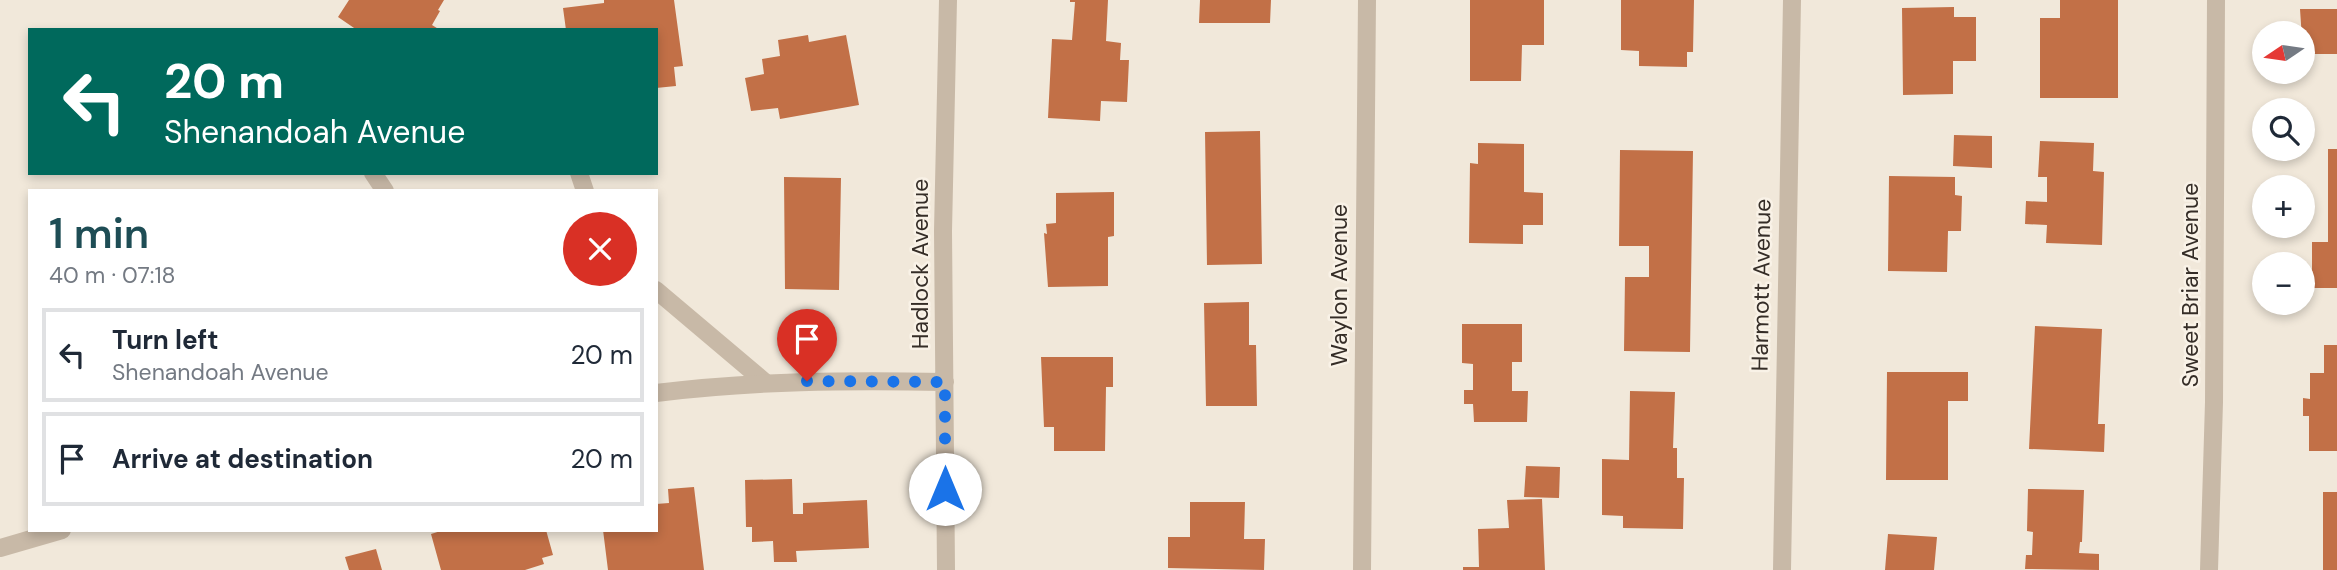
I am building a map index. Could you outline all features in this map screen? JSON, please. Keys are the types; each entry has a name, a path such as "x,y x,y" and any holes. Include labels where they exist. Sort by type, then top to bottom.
{"street":[{"name":"Hadlock Avenue","path":"946,570 943,231 947,0"},
{"name":"Waylon Avenue","path":"1362,570 1367,0"},
{"name":"Harmott Avenue","path":"1782,570 1788,135 1793,0"},
{"name":"Sweet Briar Avenue","path":"2209,570 2214,401 2216,0"},
{"path":"658,292 766,383"},
{"path":"658,393 827,380 945,382"},
{"path":"0,548 55,532"}],"building":[{"path":"349,0 444,0 432,25 437,28 354,28 338,17"},
{"path":"604,0 674,0 683,66 674,67 676,86 658,88 658,28 566,28 563,8 604,3"},
{"path":"1070,0 1108,0 1106,41 1121,43 1120,60 1129,60 1127,102 1101,101 1100,121 1048,118 1052,39 1072,40 1075,2"},
{"path":"1200,0 1271,0 1270,23 1199,23"},
{"path":"1470,0 1544,0 1544,45 1522,45 1521,81 1470,81"},
{"path":"1621,0 1694,0 1693,52 1687,52 1687,67 1639,66 1639,51 1621,50"},
{"path":"2060,0 2118,0 2118,98 2040,98 2040,18 2060,18"},
{"path":"1954,7 1954,17 1976,17 1976,61 1953,61 1953,94 1903,95 1902,8"},
{"path":"2300,9 2337,9 2337,54 2315,54 2315,21 2301,21"},
{"path":"808,35 809,42 846,35 859,105 780,119 778,108 751,111 745,78 764,74 762,59 780,56 778,40"},
{"path":"1260,131 1262,264 1207,265 1205,132"},
{"path":"1954,135 1992,136 1992,168 1953,166"},
{"path":"2040,141 2094,143 2093,171 2104,172 2102,245 2046,243 2047,225 2025,224 2026,201 2047,202 2047,177 2038,177"},
{"path":"1478,143 1524,144 1524,192 1543,193 1543,225 1523,225 1523,244 1469,243 1470,163 1478,164"},
{"path":"2328,149 2337,149 2337,288 2315,288 2315,252 2312,252 2312,242 2328,242"},
{"path":"1620,150 1693,151 1690,352 1624,351 1625,277 1649,277 1649,246 1619,246"},
{"path":"1889,176 1955,177 1955,195 1962,196 1961,231 1948,231 1947,272 1888,271"},
{"path":"784,177 841,178 839,290 785,289"},
{"path":"1114,192 1114,236 1108,237 1108,286 1048,287 1044,233 1047,234 1046,224 1056,223 1056,193"},
{"path":"1249,302 1249,345 1256,345 1257,406 1206,406 1204,303"},
{"path":"1462,324 1522,324 1522,362 1512,362 1512,391 1528,391 1527,422 1474,422 1473,404 1464,404 1464,390 1473,390 1473,364 1462,363"},
{"path":"2035,326 2102,329 2098,424 2105,424 2104,452 2029,449"},
{"path":"2324,345 2337,345 2337,451 2309,451 2309,416 2303,416 2303,398 2310,399 2310,373 2324,373"},
{"path":"1041,357 1113,357 1113,387 1106,387 1105,451 1054,451 1054,427 1044,427"},
{"path":"1887,372 1968,372 1968,401 1948,401 1948,480 1886,480"},
{"path":"1630,391 1675,392 1673,448 1677,448 1677,478 1684,478 1683,529 1623,528 1623,516 1602,515 1602,459 1629,460"},
{"path":"1526,466 1560,467 1559,498 1524,497"},
{"path":"792,479 793,514 803,514 803,503 867,500 869,548 796,551 797,562 774,562 773,541 752,542 752,527 746,527 745,480"},
{"path":"694,487 704,570 608,570 603,532 658,532 658,504 669,503 668,489"},
{"path":"2028,489 2084,490 2082,542 2079,553 2099,554 2099,570 2025,569 2026,555 2032,555 2033,532 2027,531"},
{"path":"2323,492 2337,492 2337,570 2323,570"},
{"path":"1542,499 1545,570 1463,570 1463,567 1479,567 1478,529 1509,528 1507,500"},
{"path":"1190,502 1245,502 1244,539 1265,539 1264,570 1168,568 1168,537 1190,537"},
{"path":"547,532 553,555 542,558 544,564 525,570 441,570 431,534"},
{"path":"1888,534 1937,537 1934,570 1885,570"},
{"path":"376,549 382,570 349,570 345,557"}],"route":[{"path":"807,381 945,382 945,489"}]}
